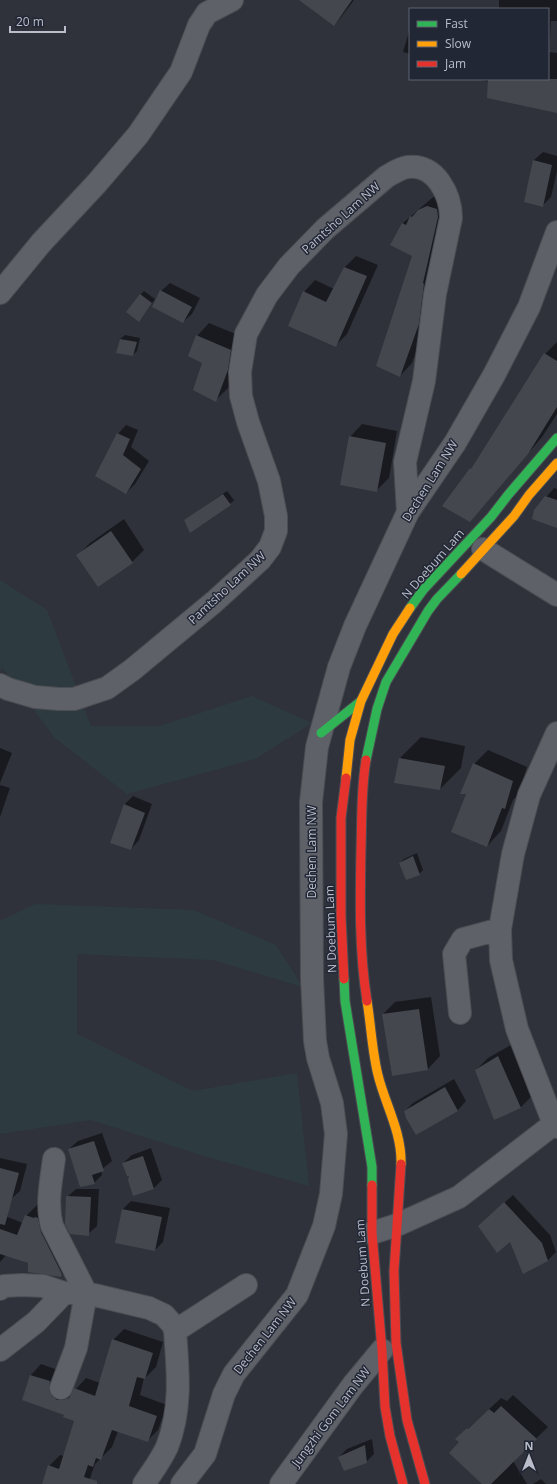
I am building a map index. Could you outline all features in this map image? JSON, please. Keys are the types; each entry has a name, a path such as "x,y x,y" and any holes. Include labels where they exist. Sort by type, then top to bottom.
{"main road":[{"name":"N Doebum Lam","path":"403,1484 390,1436 385,1407 382,1350 372,1233 372,1167 345,1000 341,916 342,811 350,740 361,701 393,634 423,590 491,517 557,438"},
{"path":"425,1484 404,1406 396,1343 394,1271 401,1156 394,1121 378,1075 366,988 360,910 364,773 374,722 386,682 428,611 437,599 514,516 533,490 557,463"},
{"path":"321,733 361,701"}],"street":[{"path":"0,293 41,242 138,135 181,72 199,25 207,13 232,0"},
{"name":"Pamtsho Lam NW","path":"0,685 35,697 59,699 74,699 107,688 132,670 214,602 263,556 270,547 276,531 276,516 268,481 241,396 240,372 246,334 267,295 289,266 325,229 386,177 396,171 409,167 422,168 430,172 437,179 448,199 451,208 451,218 435,294 424,381 405,462 408,512"},
{"name":"Dechen Lam NW","path":"182,1484 205,1454 224,1394 234,1374 296,1295 324,1226 331,1194 336,1134 332,1103 318,1058 315,1041 312,978 312,802 317,747 339,667 408,512 455,443 494,375 529,306 557,232"},
{"path":"484,550 556,595"},
{"path":"372,1233 396,1226 459,1197 556,1126 517,1029 501,960 500,929 513,854 529,795 557,733"},
{"path":"460,1013 454,954 463,939 500,929"},
{"path":"54,1159 49,1205 52,1226 86,1293 76,1348 61,1388"},
{"path":"0,1289 4,1286 22,1285 43,1286 64,1293 86,1293 149,1308 164,1315 173,1325 175,1331 179,1382 176,1421 166,1448 144,1484"},
{"path":"175,1331 246,1285"},
{"path":"0,1350 36,1322 64,1293"},
{"name":"Jungzhi Gom Lam NW","path":"281,1484 353,1385 382,1350"}],"shaded area":[{"path":"0,580 47,610 91,726 160,726 252,696 312,723 255,759 127,794 55,738 2,667 0,672"},
{"path":"35,904 193,910 276,945 303,987 213,960 77,954 77,1034 193,1091 297,1073 309,1186 204,1156 91,1120 0,1134 0,921"}],"building":[{"path":"299,0 352,0 334,26"},
{"path":"557,79 557,113 487,98 488,80"},
{"path":"533,160 552,165 543,207 524,202"},
{"path":"427,206 437,209 438,217 423,283 419,324 400,377 376,366 412,256 390,245 402,223 406,225 410,216 412,217 418,210"},
{"path":"344,267 367,276 336,347 288,326 303,291 326,302"},
{"path":"160,290 192,307 183,323 152,307"},
{"path":"140,294 152,303 139,322 126,312"},
{"path":"196,335 231,350 228,370 216,402 193,390 202,363 188,356"},
{"path":"120,339 137,342 133,356 116,353"},
{"path":"544,353 557,361 557,407 528,454 470,522 442,506 470,468 471,469"},
{"path":"117,433 130,439 123,455 141,469 126,494 95,476"},
{"path":"349,436 386,443 377,492 340,485"},
{"path":"223,494 231,505 190,533 184,520"},
{"path":"545,496 557,500 557,528 532,519 534,510"},
{"path":"111,531 133,563 98,587 76,555"},
{"path":"399,758 445,766 440,790 394,783"},
{"path":"473,763 513,781 505,809 502,808 487,847 451,832 466,794 460,794"},
{"path":"124,804 145,813 131,850 110,843"},
{"path":"413,856 420,875 406,880 399,863"},
{"path":"419,1009 428,1070 392,1076 382,1014"},
{"path":"498,1056 521,1108 494,1120 475,1070"},
{"path":"445,1087 458,1111 416,1135 406,1118 404,1111"},
{"path":"94,1141 104,1171 92,1175 95,1184 80,1187 68,1149"},
{"path":"143,1156 154,1189 133,1196 128,1180 129,1176 127,1176 122,1163"},
{"path":"0,1168 19,1173 5,1225 0,1224"},
{"path":"66,1196 91,1197 89,1236 70,1234 65,1224"},
{"path":"504,1202 542,1243 548,1261 523,1274 510,1242 497,1253 478,1226"},
{"path":"122,1209 162,1217 155,1251 115,1243"},
{"path":"25,1215 38,1218 41,1232 62,1274 61,1277 28,1272 28,1263 0,1254 0,1229 17,1235"},
{"path":"112,1339 153,1353 145,1379 137,1377 129,1406 157,1416 148,1442 112,1430 101,1460 96,1458 93,1467 88,1465 84,1477 97,1481 97,1484 42,1484 48,1465 59,1469 74,1421 63,1417 64,1415 22,1400 30,1375 50,1381 49,1390 52,1396 57,1400 69,1398 74,1388 95,1396"},
{"path":"501,1406 537,1439 491,1484 482,1484 449,1453 459,1442 455,1439 467,1428 468,1429 489,1409 494,1413"},
{"path":"365,1445 367,1463 344,1471 338,1457"}],"traffic: fast":[{"path":"410,608 423,590 491,517 557,438"},
{"path":"366,760 377,709 386,682 428,611 437,599 461,574"},
{"path":"321,733 361,701"},
{"path":"344,979 345,1001 372,1167 372,1185"}],"traffic: slow":[{"path":"461,574 514,516 529,495 557,463"},
{"path":"346,778 350,740 361,701 393,634 410,608"},
{"path":"367,1001 376,1066 381,1086 396,1129 401,1152 401,1164"}],"traffic: jam":[{"path":"366,760 362,804 360,906 361,944 367,1001"},
{"path":"344,979 341,916 341,818 346,778"},
{"path":"401,1164 394,1271 396,1343 407,1420 425,1484"},
{"path":"372,1185 372,1233 382,1350 385,1407 390,1436 403,1484"}]}
